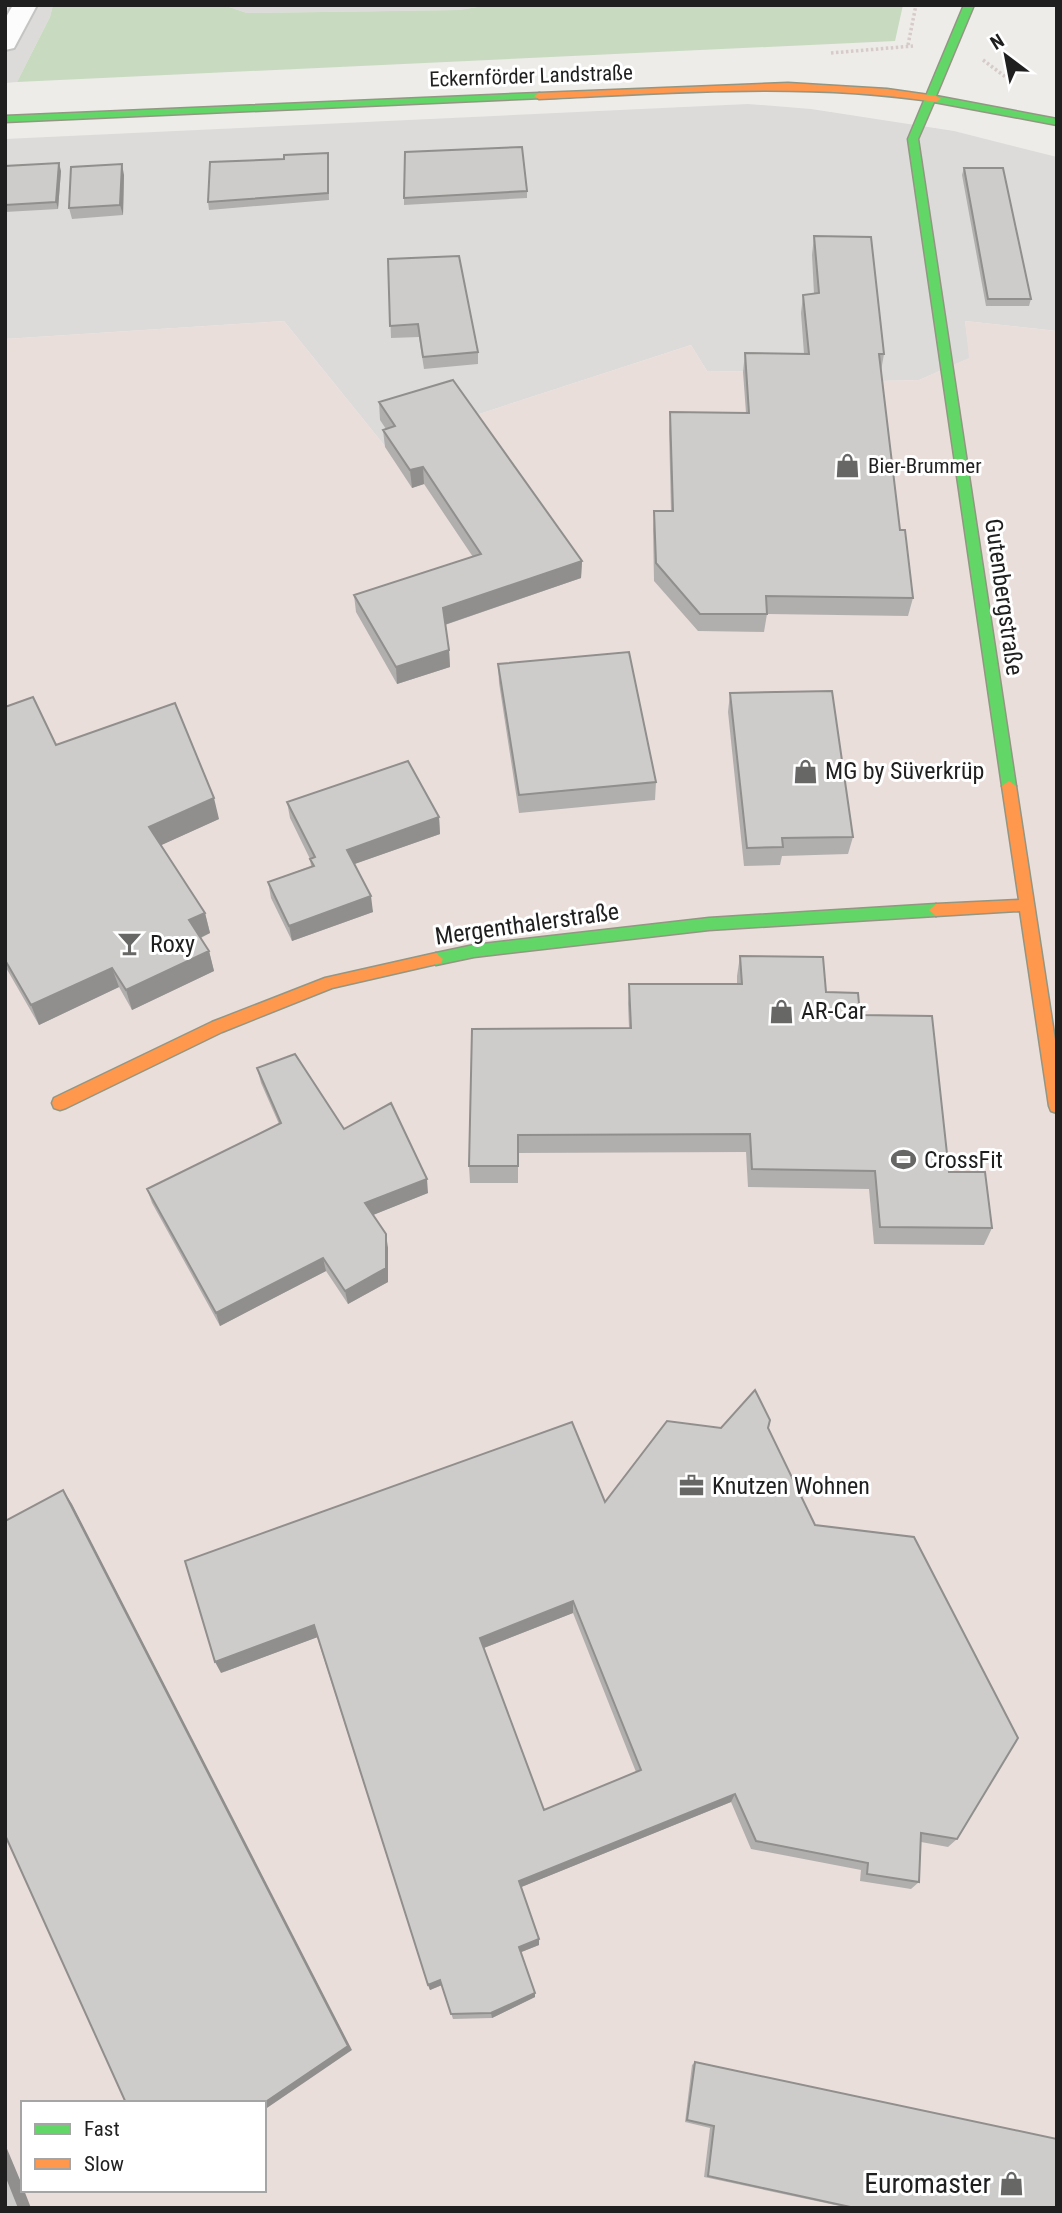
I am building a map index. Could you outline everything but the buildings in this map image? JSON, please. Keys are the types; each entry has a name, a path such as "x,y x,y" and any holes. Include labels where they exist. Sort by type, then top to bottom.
{"street":[{"path":"5,43 25,5"},
{"name":"Gutenbergstraße","path":"969,5 913,139 1057,1106"},
{"name":"Eckernförder Landstraße","path":"5,120 739,88 847,89 929,98 1057,122"},
{"name":"Mergenthalerstraße","path":"60,1103 217,1027 330,982 474,951 709,924 1027,905"}],"path":[{"path":"908,45 916,5"}],"shaded area":[{"path":"5,5 53,5 50,17 17,82 5,83"},
{"path":"223,5 490,5 459,10 247,13"},
{"path":"748,104 811,109 954,131 1057,157 1057,331 965,321 970,358 919,380 881,381 820,372 707,371 691,345 384,445 284,321 5,339 5,139"},
{"path":"284,321 384,445 691,345 707,371 820,372 881,381 919,380 969,358 965,321 1057,331 1057,2208 5,2208 5,339"}],"green space":[{"path":"53,5 223,5 247,13 459,10 490,5 903,5 895,41 17,82 50,17"}],"traffic: fast":[{"path":"969,5 913,139 1009,786"},
{"path":"5,119 539,96"},
{"path":"936,99 1057,122"},
{"path":"436,959 474,951 709,924 936,910"}],"traffic: slow":[{"path":"539,96 788,86 887,92 936,99"},
{"path":"1009,786 1057,1106"},
{"path":"936,910 1027,905"},
{"path":"60,1103 217,1027 330,982 436,959"}],"place":[{"name":"Bier-Brummer","path":"848,466"},
{"name":"MG by Süverkrüp","path":"805,771"},
{"name":"Roxy","path":"130,944"},
{"name":"AR-Car","path":"781,1011"},
{"name":"CrossFit","path":"904,1160"},
{"name":"Knutzen Wohnen","path":"692,1486"},
{"name":"Euromaster","path":"1011,2183"}]}
